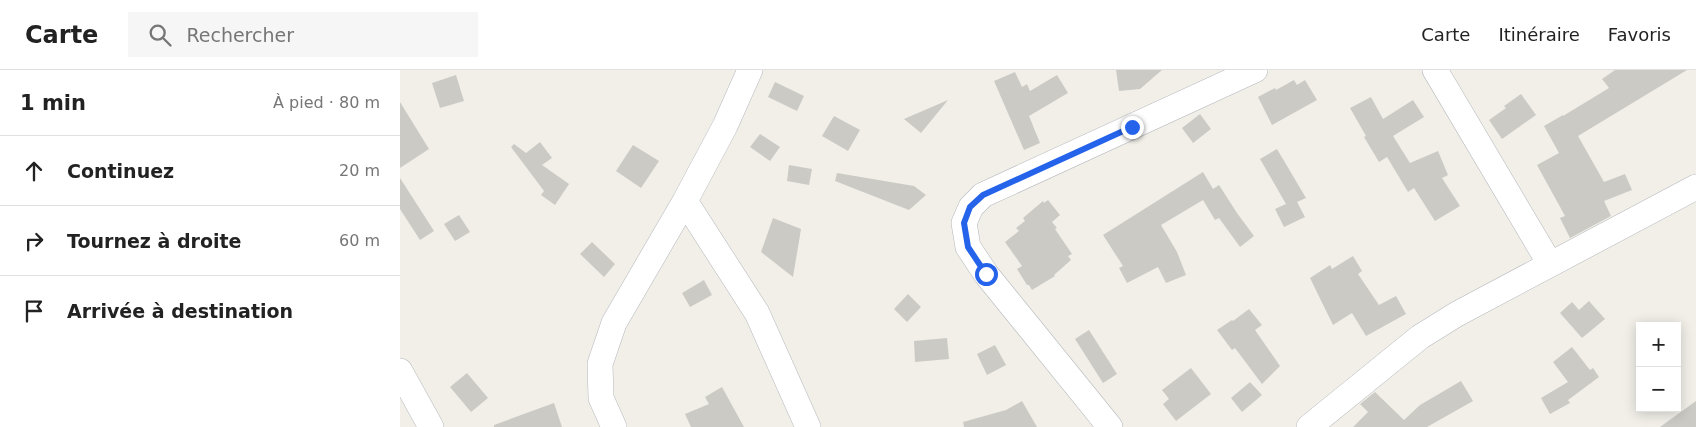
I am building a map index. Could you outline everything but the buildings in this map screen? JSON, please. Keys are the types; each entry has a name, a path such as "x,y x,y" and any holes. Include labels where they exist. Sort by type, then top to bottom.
{"street":[{"path":"614,427 601,398 600,364 614,323 685,201 725,126 750,70"},
{"path":"1110,427 986,274 968,247 964,223 970,207 983,195 1255,70"},
{"path":"1435,70 1550,264"},
{"path":"1309,427 1420,337 1457,314 1696,187"},
{"path":"685,201 757,313 808,427"},
{"path":"400,371 431,427"}],"route":[{"path":"986,274 968,247 964,223 970,207 983,195 1132,127"}]}
